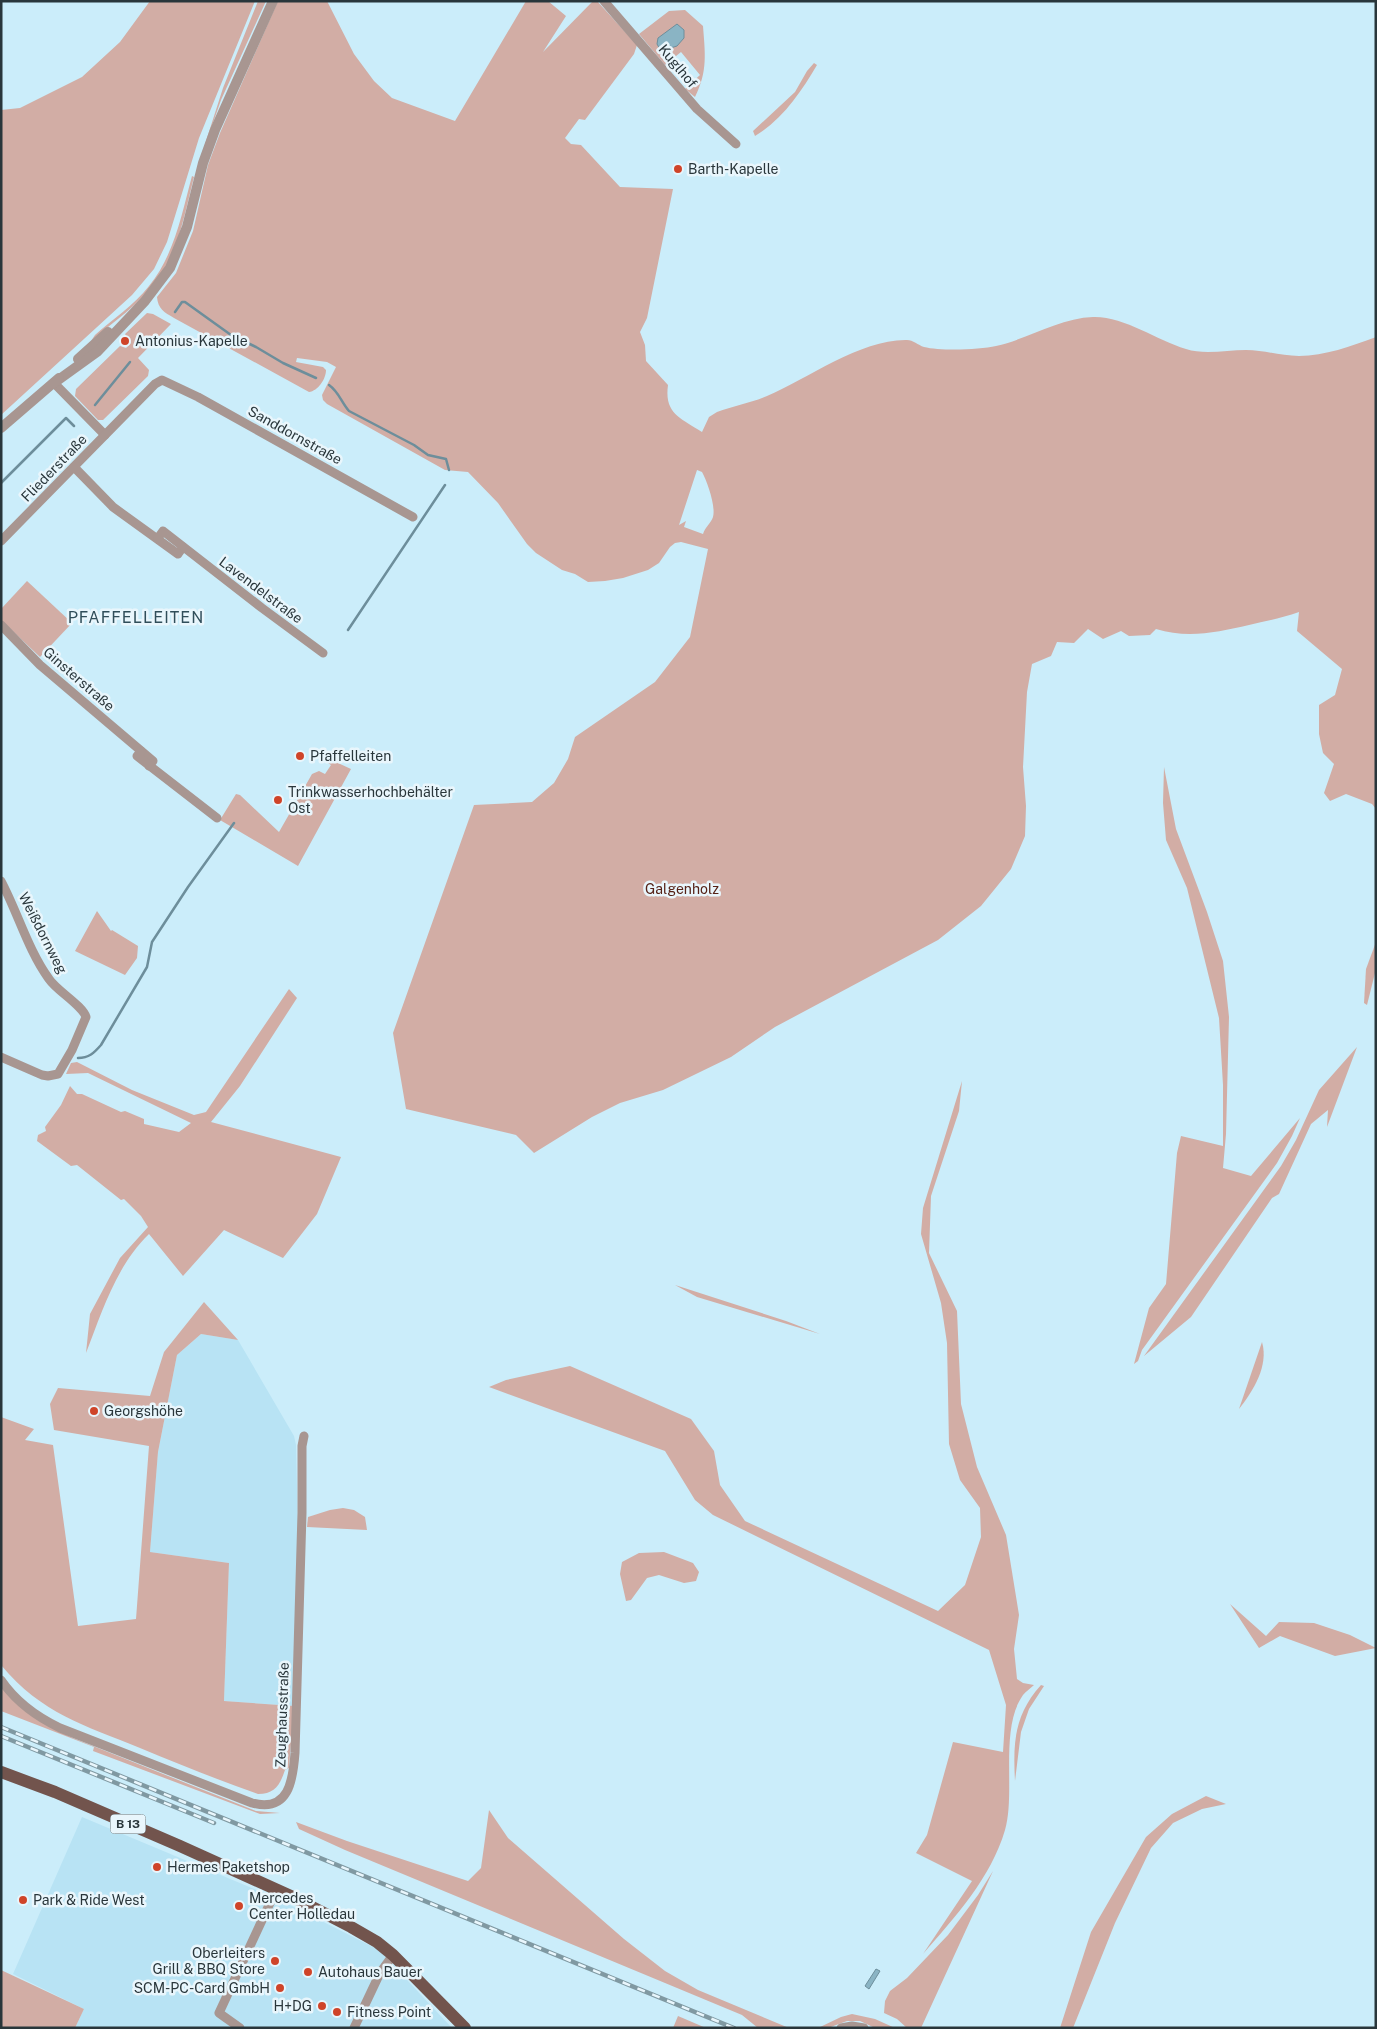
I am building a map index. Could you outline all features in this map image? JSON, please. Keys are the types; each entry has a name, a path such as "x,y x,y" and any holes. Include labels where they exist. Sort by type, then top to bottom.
{"main road":[{"name":"B 13","path":"1,1772 55,1792 276,1890 351,1927 377,1942 393,1955 465,2028"}],"street":[{"path":"1,428 54,383 91,346 140,305 164,278 191,216 203,164 215,130 273,1"},
{"name":"Kuglhof","path":"604,1 697,109 736,144"},
{"name":"Fliederstraße","path":"1,541 155,384 162,380"},
{"name":"Sanddornstraße","path":"162,380 170,382 198,397 413,517"},
{"name":"Fliederstraße","path":"54,383 104,435"},
{"name":"Lavendelstraße","path":"74,467 113,506 158,538 163,531 323,653"},
{"name":"Ginsterstraße","path":"1,626 40,665 141,751 137,756 216,818"},
{"name":"Weißdornweg","path":"1,881 43,970 55,986 85,1014 83,1027 58,1074 48,1076 1,1057"},
{"name":"Zeughausstraße","path":"1,1680 25,1706 39,1717 60,1728 252,1803 267,1805 279,1800 287,1792 292,1782 295,1753 302,1446 304,1436"},
{"path":"240,2028 220,2013 276,1890"},
{"path":"354,2028 377,1979 393,1955"},
{"path":"841,2028 852,2026 864,2028"}],"shaded area":[{"path":"677,24 684,30 684,38 677,46 661,51 657,44 658,38"},
{"path":"201,1334 238,1340 294,1436 296,1445 298,1531 294,1706 224,1701 229,1563 150,1552 158,1452 177,1355"},
{"path":"82,1817 278,1899 379,1950 452,2028 75,2028 84,2009 13,1974"},
{"path":"876,1969 880,1971 869,1989 865,1986"}],"green space":[{"path":"150,1 255,1 199,138 167,242 154,269 132,295 1,415 1,110 20,108 82,77 120,42"},
{"path":"258,1 266,1 221,100 199,163 223,88"},
{"name":"Galgenholz","path":"278,1 327,1 354,54 374,81 392,98 455,121 526,1 548,1 566,16 543,52 593,1 597,1 637,45 634,54 585,120 579,119 565,138 571,144 581,145 620,187 673,189 647,318 640,332 645,345 646,361 668,385 667,395 671,409 681,419 702,432 709,417 717,412 755,401 854,353 890,341 909,340 924,347 940,349 960,350 989,347 1008,343 1068,321 1093,317 1116,320 1175,345 1200,352 1246,350 1292,356 1309,356 1338,350 1376,337 1376,809 1372,804 1346,794 1330,801 1324,793 1334,764 1323,753 1319,734 1319,705 1335,695 1342,669 1297,631 1299,612 1237,628 1191,634 1180,634 1156,629 1150,635 1129,636 1121,631 1103,639 1088,629 1074,643 1057,642 1051,656 1032,664 1027,692 1023,767 1026,806 1025,836 1011,869 981,906 938,940 775,1027 731,1057 663,1090 620,1103 592,1117 534,1153 516,1135 406,1109 393,1033 474,805 532,802 554,783 568,759 575,737 655,682 690,637 708,549 681,542 675,543 659,563 648,570 623,578 588,582 575,574 562,570 536,553 527,544 498,503 468,472 445,470 327,404 323,400 322,395 336,367 327,362 297,358 296,362 323,367 326,370 321,384 309,392 164,312 160,307 157,297 176,273 193,231 208,165 220,133","holes":["697,470 702,472 714,512 703,534 684,527 686,521 679,525"]},
{"path":"685,10 703,26 704,70 695,97 685,89 700,75 681,52 665,65 639,34 669,11"},
{"path":"814,63 817,65 783,113 755,136 753,131 795,92"},
{"path":"192,176 194,177 180,231 164,269 142,298 91,341 95,335 137,299 158,274 176,234"},
{"path":"147,313 153,314 171,324 138,358 149,370 148,376 103,420 98,420 75,396 76,389 120,346 126,348 131,343 125,334"},
{"path":"27,581 72,623 40,657 1,620 1,609"},
{"path":"325,757 351,769 298,866 220,820 236,794 240,795 279,832 312,774 319,771 325,774 331,765 324,760"},
{"path":"1164,767 1176,829 1223,961 1229,1017 1226,1134 1223,1168 1251,1176 1300,1118 1277,1163 1142,1350 1138,1361 1134,1364 1149,1308 1166,1284 1177,1153 1181,1136 1223,1146 1223,1085 1219,1018 1187,888 1166,840 1163,803"},
{"path":"97,911 111,931 138,946 137,958 125,975 75,951"},
{"path":"1376,942 1376,969 1367,1005 1364,1003 1366,969"},
{"path":"289,989 297,998 240,1086 211,1122 341,1157 317,1214 283,1258 224,1230 183,1276 149,1234 127,1260 111,1290 86,1353 90,1314 120,1258 148,1227 141,1216 124,1199 121,1200 77,1165 71,1166 37,1141 38,1135 46,1131 45,1127 61,1105 70,1086 77,1094 82,1094 121,1112 125,1111 144,1119 144,1124 179,1132 191,1123 88,1073 66,1074 71,1063 77,1062 132,1090 194,1115 206,1112"},
{"path":"1357,1047 1327,1127 1328,1110 1311,1124 1279,1194 1272,1198 1191,1317 1144,1356 1281,1166 1296,1140 1319,1090"},
{"path":"962,1081 959,1111 931,1196 929,1253 957,1311 961,1404 977,1467 1006,1535 1019,1615 1014,1649 1017,1679 1023,1683 1034,1685 1023,1695 1016,1709 1012,1725 1008,1815 999,1848 971,1896 923,1954 972,1881 916,1853 927,1835 953,1742 1003,1752 1006,1705 989,1650 713,1515 695,1500 665,1451 489,1387 506,1380 570,1366 691,1419 714,1451 720,1485 745,1521 938,1611 965,1585 981,1537 980,1508 960,1480 949,1444 947,1343 941,1303 921,1234 923,1208"},
{"path":"675,1285 786,1321 820,1334 697,1297"},
{"path":"204,1302 238,1340 201,1334 177,1355 158,1452 150,1552 229,1563 224,1701 294,1706 289,1768 285,1770 276,1788 264,1794 258,1794 213,1778 82,1725 48,1707 16,1682 1,1665 1,1417 34,1429 25,1440 53,1445 78,1626 136,1619 149,1446 54,1430 50,1404 58,1388 150,1396 164,1352"},
{"path":"1262,1342 1263,1360 1258,1378 1239,1409"},
{"path":"343,1508 354,1510 365,1517 367,1530 307,1527 308,1517"},
{"path":"664,1552 693,1563 699,1572 696,1581 684,1583 659,1575 647,1578 631,1600 626,1601 620,1574 622,1562 639,1553"},
{"path":"1230,1604 1266,1636 1279,1622 1314,1623 1350,1635 1376,1648 1335,1656 1280,1636 1259,1648"},
{"path":"1041,1685 1044,1686 1029,1709 1021,1732 1015,1781 1014,1754 1017,1730 1025,1707"},
{"path":"1,1687 47,1725 73,1738 256,1811 280,1813 260,1814 93,1751 94,1747 1,1711"},
{"path":"1206,1796 1226,1804 1202,1809 1173,1823 1151,1848 1115,1923 1073,2028 1060,2028 1091,1932 1146,1837 1172,1814"},
{"path":"489,1810 508,1838 624,1939 665,1971 698,1990 789,2028 758,2028 742,2015 345,1850 299,1829 296,1822 468,1881 481,1868"},
{"path":"993,1871 921,2028 907,2028 897,2019 884,2013 885,2001 890,1991 907,1978 948,1935 978,1895"},
{"path":"1,1970 84,2009 75,2028 1,2028"},
{"path":"852,2014 875,2019 895,2028 875,2028 860,2021 847,2021 828,2028 818,2028"},
{"path":"678,2016 706,2028 673,2028"}],"waterway":[{"path":"175,312 182,302 185,302 231,335 283,363 316,378"},
{"path":"95,405 130,362"},
{"path":"329,385 349,411 414,445 428,455 446,459 449,470"},
{"path":"1,483 66,418 74,426"},
{"path":"348,630 445,485"},
{"path":"78,1058 91,1054 101,1045 147,967 152,942 188,887 234,823"}],"railway":[{"path":"1,1727 734,2028"},
{"path":"1,1736 214,1823"}],"place":[{"name":"Barth-Kapelle","path":"678,169"},
{"name":"Antonius-Kapelle","path":"125,341"},
{"name":"Pfaffelleiten","path":"300,756"},
{"name":"Trinkwasserhochbehälter Ost","path":"278,800"},
{"name":"Georgshöhe","path":"94,1411"},
{"name":"Hermes Paketshop","path":"157,1867"},
{"name":"Park & Ride West","path":"23,1900"},
{"name":"Mercedes Center Holledau","path":"239,1906"},
{"name":"Oberleiters Grill & BBQ Store","path":"275,1961"},
{"name":"Autohaus Bauer","path":"308,1972"},
{"name":"SCM-PC-Card GmbH","path":"280,1988"},
{"name":"H+DG","path":"322,2006"},
{"name":"Fitness Point","path":"337,2012"}],"district":[{"name":"PFAFFELLEITEN","path":"136,617"}]}
